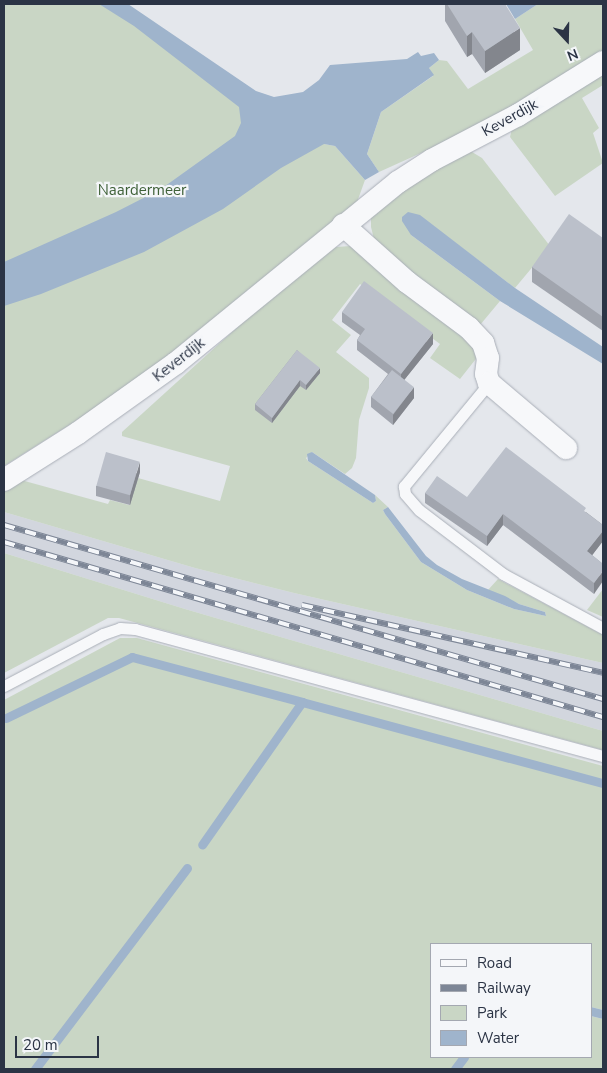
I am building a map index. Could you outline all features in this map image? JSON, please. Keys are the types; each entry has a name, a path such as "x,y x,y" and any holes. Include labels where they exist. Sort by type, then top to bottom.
{"street":[{"name":"Keverdijk","path":"4,480 78,433 176,363 398,182 432,160 518,115 603,62"},
{"path":"343,225 407,282 470,328 483,343 488,358 486,374 489,383 566,448"}],"lane":[{"path":"489,383 404,486 405,494 419,510 503,574 603,628"},
{"path":"4,686 103,634 120,628 135,629 603,756"}],"shaded area":[{"path":"4,512 195,568 294,593 603,663 603,731 185,609 4,553"}],"green space":[{"name":"Naardermeer","path":"4,4 112,4 324,144 335,146 365,180 356,205 200,335 98,407 4,466"},
{"path":"538,4 603,4 603,55 463,134 379,172 367,154 381,112 433,76 429,68 439,60 447,61 468,89 533,50 515,19"},
{"path":"603,71 603,85 582,98 599,128 593,133 603,163 555,196 510,137 512,129"},
{"path":"466,152 472,152 482,158 550,246 515,288 420,216 411,235 500,301 480,325 416,278 374,239 371,227 371,216 396,194"},
{"path":"351,246 360,255 470,338 479,355 460,379 430,358 440,344 360,284 332,320 351,335 336,352 369,378 369,388 359,420 356,458 352,468 345,474 312,452 306,458 373,503 376,501 375,495 388,507 383,510 385,514 421,562 467,590 514,609 546,616 545,612 519,604 488,590 498,579 603,635 603,663 294,593 195,568 4,512 4,490 21,480 108,504 110,500 129,505 138,478 220,501 230,466 122,436 122,432 274,294 336,247"},
{"path":"4,553 185,609 603,731 603,750 119,618 108,618 4,673"},
{"path":"603,589 603,617 587,610"},
{"path":"120,638 137,638 603,766 603,1010 592,1007 592,943 430,943 430,1058 592,1058 592,1016 603,1019 603,1069 4,1069 4,700"}],"water":[{"path":"99,4 128,4 256,91 274,97 303,92 319,80 330,65 407,59 418,52 421,56 434,53 439,60 429,68 434,75 381,112 367,154 379,172 365,180 335,146 324,144 281,168 223,209 144,252 41,294 4,306 4,262 116,212 161,189 235,136 241,123 239,107 134,26"},
{"path":"506,4 538,4 515,19"},
{"path":"408,212 420,215 515,288 603,347 603,364 500,301 411,235 402,221 402,217"},
{"path":"312,452 375,495 376,501 373,503 308,461 307,454"},
{"path":"388,507 426,556 437,565 462,579 505,596 519,604 545,612 546,616 514,609 467,590 421,562 385,514 383,510"},
{"path":"592,1007 603,1010 603,1019 592,1016"}],"building":[{"path":"447,4 505,4 520,28 485,51 472,32 467,36"},
{"path":"569,214 603,238 603,317 532,267"},
{"path":"364,281 433,333 401,374 357,340 365,329 342,312"},
{"path":"297,350 320,368 306,385 300,380 272,418 255,404"},
{"path":"392,370 414,387 393,414 371,397"},
{"path":"506,447 586,508 584,511 603,525 603,531 587,551 603,564 603,571 594,583 503,514 487,536 425,493 437,476 467,497"},
{"path":"106,452 140,462 130,495 96,486"}],"waterway":[{"path":"6,718 132,657 302,702 202,845"},
{"path":"302,702 603,783"},
{"path":"35,1069 187,868"},
{"path":"455,1069 463,1058"}],"railway":[{"path":"4,525 603,699"},
{"path":"4,542 603,717"},
{"path":"302,605 603,673"}]}
